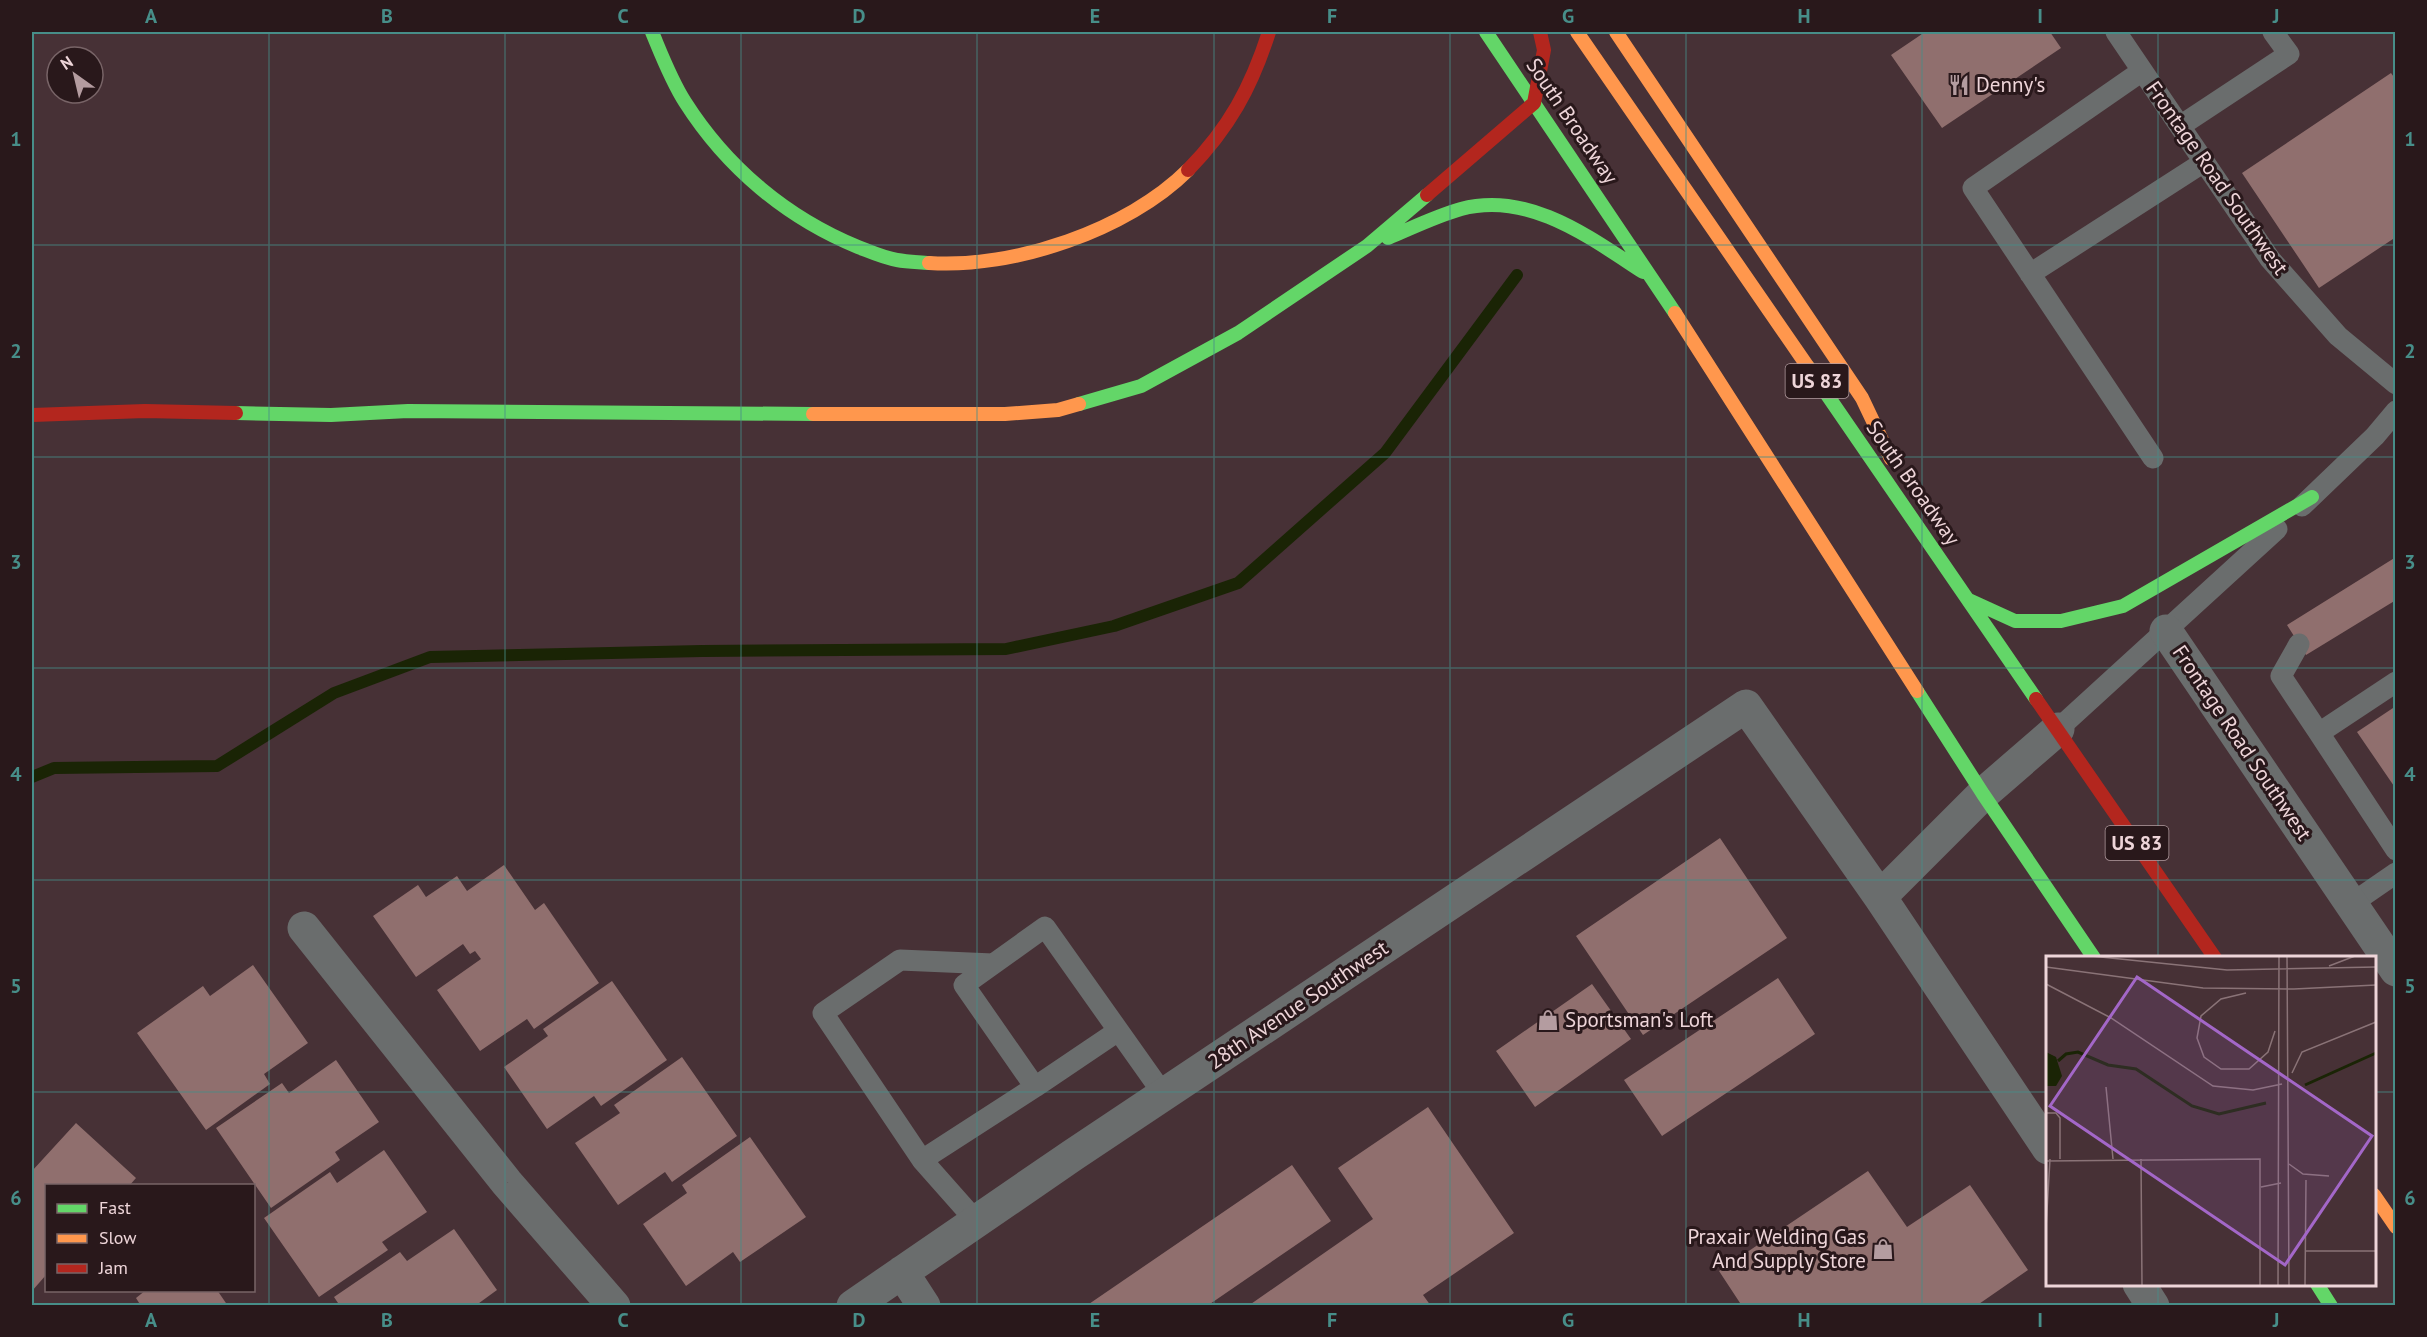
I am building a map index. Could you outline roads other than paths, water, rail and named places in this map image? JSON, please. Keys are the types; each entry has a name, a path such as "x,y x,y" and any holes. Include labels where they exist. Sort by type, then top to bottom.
{"highway":[{"path":"652,32 661,58 687,102 716,143 747,178 816,230 899,261 928,263 987,260 1038,251 1123,216 1178,179 1232,118 1261,58 1269,32"},
{"name":"South Broadway","path":"1486,32 1653,278 1983,794 2093,956"},
{"path":"32,415 145,411 332,415 408,411 933,415 1058,410 1141,387 1238,333 1367,246 1534,103 1544,50 1540,32"},
{"name":"South Broadway","path":"1577,32 2214,956"},
{"path":"1616,32 1862,398 1931,545"},
{"path":"1367,246 1470,207 1510,204 1550,215 1653,278"},
{"path":"1969,600 2015,621 2061,621 2123,606 2312,497"},
{"path":"2376,1198 2396,1227"},
{"path":"2318,1286 2331,1305"}],"street":[{"name":"Frontage Road Southwest","path":"2166,631 2396,970"},
{"name":"28th Avenue Southwest","path":"853,1305 1746,706 1880,897"},
{"path":"2046,1145 1880,897 1983,794 2058,729"},
{"path":"304,928 507,1183 614,1305"},
{"path":"902,1272 924,1305"},
{"path":"2140,1286 2153,1305"}],"lane":[{"name":"Frontage Road Southwest","path":"2116,32 2270,259 2338,336 2396,384"},
{"path":"2180,126 2289,54 2273,32"},
{"path":"2142,71 1973,188 2153,458"},
{"path":"2030,274 2204,162"},
{"name":"Frontage Road Southwest","path":"2166,631 2312,497 2375,436 2396,411"},
{"path":"2058,729 2166,631"},
{"path":"2299,644 2281,676 2393,838"},
{"path":"2319,733 2396,682"},
{"path":"2351,904 2396,873"},
{"path":"1035,1087 964,985 1046,927 1164,1095"},
{"path":"976,1221 922,1160 823,1013 900,960 993,964"},
{"path":"922,1160 1118,1031"}],"waterway":[{"path":"32,777 54,768 217,766 334,693 430,657 702,651 1006,649 1114,626 1238,583 1385,453 1517,275"}],"place":[{"name":"Denny's","path":"1959,85"},
{"name":"Sportsman's Loft","path":"1548,1020"},
{"name":"Praxair Welding Gas And Supply Store","path":"1883,1249"}]}
